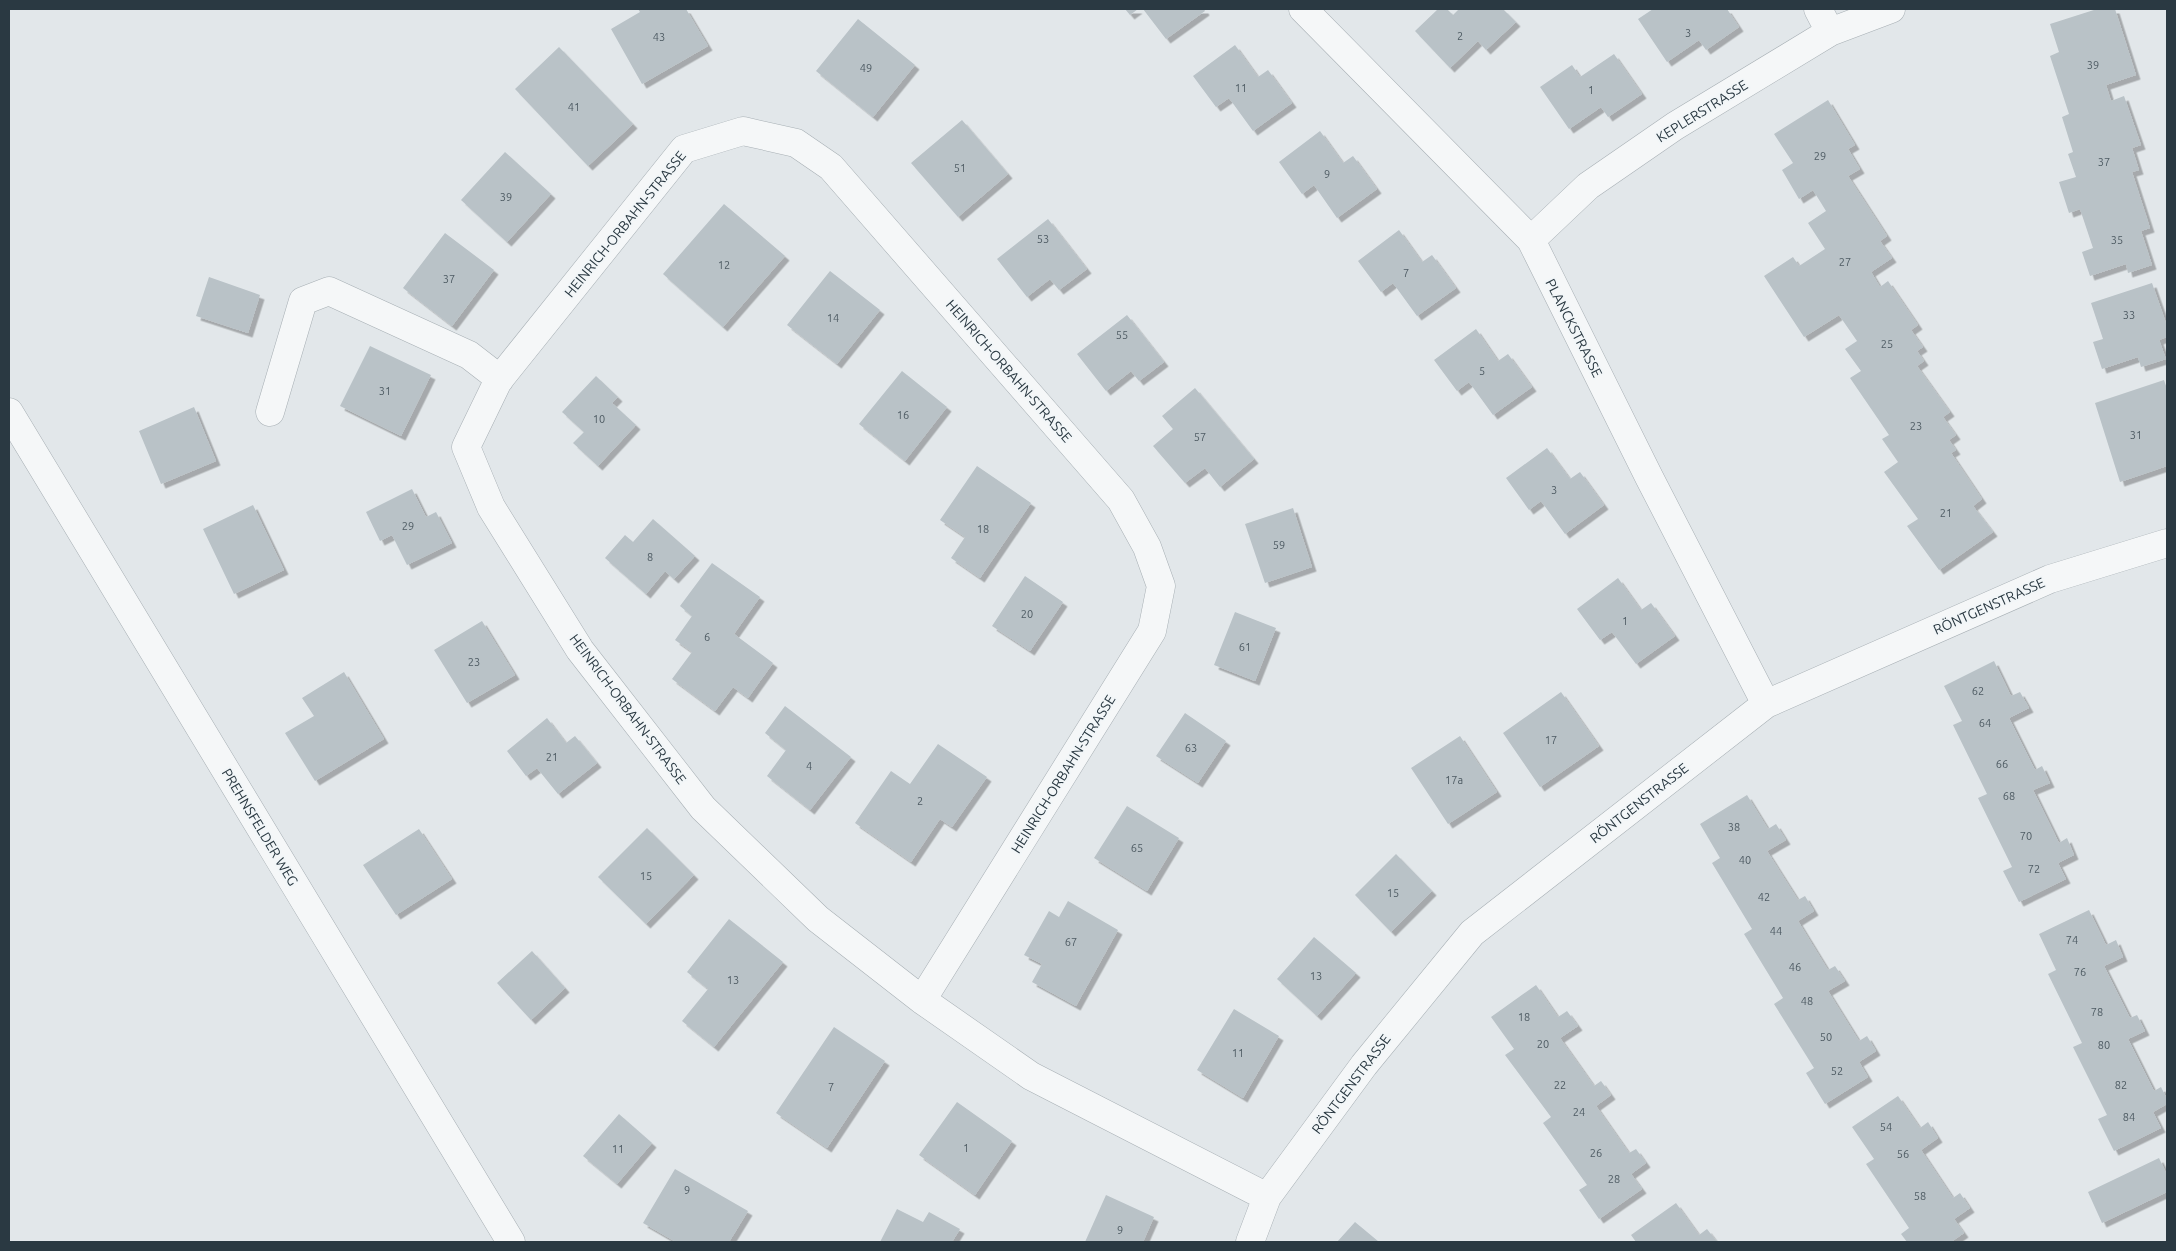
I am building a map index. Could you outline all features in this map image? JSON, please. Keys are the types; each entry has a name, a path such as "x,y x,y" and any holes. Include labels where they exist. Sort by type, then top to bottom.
{"street":[{"name":"PLANCKSTRASSE","path":"1303,9 1531,240 1649,477 1766,704"},
{"name":"KEPLERSTRASSE","path":"1531,240 1588,186 1824,21 1891,9"},
{"name":"HEINRICH-ORBAHN-STRASSE","path":"922,1000 1152,631 1161,586 1147,546 1121,500 831,167 796,143 743,131 684,149 500,379 466,447 491,507 580,650 703,808 818,919 922,1000 1031,1076 1267,1197"},
{"path":"270,412 303,301 329,291 469,355 500,379"},
{"name":"PREHNSFELDER WEG","path":"9,412 511,1242"},
{"name":"RÖNTGENSTRASSE","path":"1250,1242 1267,1197 1364,1065 1472,933 1766,704 2050,579 2167,543"}],"building":[{"path":"638,9 686,9 708,46 642,84 611,29 640,12"},
{"path":"1125,9 1138,9 1130,15"},
{"path":"1143,9 1204,9 1205,11 1166,39"},
{"path":"1438,9 1447,9 1453,15 1459,9 1503,9 1516,22 1486,50 1478,41 1450,68 1415,31"},
{"path":"1653,9 1727,9 1739,27 1706,50 1699,40 1667,62 1638,19"},
{"path":"2097,9 2115,9 2136,75 2106,85 2111,101 2124,96 2141,145 2132,148 2139,170 2132,172 2150,228 2141,231 2152,265 2128,273 2126,264 2090,276 2082,252 2093,248 2080,209 2069,213 2059,182 2076,177 2068,154 2073,152 2062,117 2069,114 2050,56 2059,52 2050,24"},
{"path":"858,19 915,65 873,117 816,71"},
{"path":"1235,45 1258,77 1268,70 1292,103 1253,131 1229,98 1216,107 1193,76"},
{"path":"559,47 633,124 588,166 515,89"},
{"path":"1614,54 1642,94 1608,117 1601,107 1569,129 1540,87 1572,65 1580,77"},
{"path":"1828,100 1855,145 1848,149 1860,169 1848,176 1887,236 1880,241 1892,258 1871,272 1880,287 1888,281 1918,325 1911,330 1923,347 1917,351 1924,361 1917,366 1950,412 1943,417 1956,435 1949,440 1956,450 1951,453 1982,499 1973,506 1993,532 1939,570 1907,526 1918,519 1884,472 1898,462 1882,439 1889,435 1850,378 1861,371 1845,349 1857,341 1839,315 1804,337 1764,276 1793,257 1799,266 1825,249 1808,223 1826,211 1813,190 1799,199 1782,170 1793,163 1774,134"},
{"path":"962,120 1008,174 958,217 911,163"},
{"path":"1320,131 1343,163 1353,156 1377,189 1337,218 1314,185 1302,194 1279,162"},
{"path":"505,152 551,194 507,242 461,200"},
{"path":"724,204 785,256 723,327 663,274"},
{"path":"1048,219 1087,269 1059,290 1050,279 1027,297 997,259"},
{"path":"1399,230 1422,262 1432,255 1456,288 1417,316 1393,283 1381,292 1358,261"},
{"path":"445,233 494,270 452,326 403,288"},
{"path":"830,271 880,310 837,364 787,325"},
{"path":"209,277 260,295 248,333 196,316"},
{"path":"2152,283 2167,326 2167,337 2159,340 2166,359 2141,367 2138,357 2102,369 2093,342 2103,339 2091,303"},
{"path":"1127,315 1164,362 1139,381 1131,371 1106,391 1077,354"},
{"path":"1476,329 1498,361 1508,354 1532,387 1493,415 1469,382 1457,391 1434,360"},
{"path":"370,346 431,375 401,436 340,406"},
{"path":"902,371 947,407 905,461 859,424"},
{"path":"596,376 618,397 612,403 636,425 598,466 573,443 584,432 562,412"},
{"path":"2164,380 2167,389 2167,466 2120,482 2095,403"},
{"path":"1195,388 1254,459 1220,487 1205,468 1185,483 1153,446 1173,429 1162,416"},
{"path":"194,407 216,461 161,484 139,431"},
{"path":"1547,448 1570,479 1580,472 1604,505 1565,534 1541,501 1529,510 1506,478"},
{"path":"977,466 1031,503 980,578 951,558 965,537 940,520"},
{"path":"412,489 426,517 436,512 452,543 407,565 392,535 380,541 366,512"},
{"path":"253,505 284,570 234,594 203,529"},
{"path":"1293,508 1312,567 1265,583 1245,524"},
{"path":"653,519 695,556 674,579 665,571 646,594 605,558 625,535 633,542"},
{"path":"712,563 760,597 734,634 773,663 748,698 733,687 715,711 672,679 692,652 675,640 692,616 680,606"},
{"path":"1025,576 1063,602 1030,651 992,626"},
{"path":"1618,578 1641,610 1651,603 1675,636 1636,664 1612,632 1600,640 1577,609"},
{"path":"1235,612 1276,628 1255,681 1214,665"},
{"path":"482,621 515,675 467,703 434,650"},
{"path":"1994,661 2011,696 2020,692 2029,708 2009,718 2035,770 2042,766 2050,783 2033,790 2059,843 2067,838 2074,855 2058,863 2066,879 2019,902 2003,871 2012,867 1978,798 1987,794 1953,725 1962,721 1944,686"},
{"path":"344,672 384,739 315,781 285,733 314,716 302,698"},
{"path":"1561,692 1599,746 1540,787 1503,733"},
{"path":"785,706 851,757 810,810 767,776 786,750 765,733"},
{"path":"1185,713 1226,741 1198,783 1156,756"},
{"path":"547,718 566,743 575,736 597,763 558,794 537,768 526,776 507,751"},
{"path":"1460,736 1497,792 1448,824 1411,768"},
{"path":"938,744 987,777 952,827 940,819 911,862 855,823 891,771 910,784"},
{"path":"1747,795 1768,829 1776,824 1786,840 1767,851 1798,900 1805,896 1814,911 1798,921 1828,970 1835,966 1845,981 1828,991 1859,1041 1867,1036 1876,1051 1859,1062 1868,1077 1825,1104 1806,1073 1814,1068 1774,1004 1783,998 1744,934 1752,929 1712,863 1720,858 1700,824"},
{"path":"1127,806 1179,838 1147,891 1094,858"},
{"path":"647,828 694,875 646,924 598,877"},
{"path":"419,829 452,879 396,915 363,865"},
{"path":"1396,854 1432,891 1391,932 1355,895"},
{"path":"1068,901 1118,930 1076,1006 1032,982 1042,964 1024,955 1049,911 1059,917"},
{"path":"2089,910 2106,945 2116,940 2123,957 2104,966 2130,1018 2137,1015 2145,1031 2128,1039 2154,1091 2161,1087 2167,1099 2167,1104 2153,1112 2161,1128 2114,1151 2098,1119 2107,1115 2073,1047 2082,1043 2048,974 2056,970 2039,934"},
{"path":"729,919 783,962 714,1047 682,1021 708,989 687,972"},
{"path":"1314,937 1356,973 1317,1016 1277,979"},
{"path":"532,951 565,988 531,1020 497,983"},
{"path":"1536,985 1558,1017 1567,1011 1578,1026 1560,1038 1594,1086 1601,1081 1611,1095 1596,1106 1629,1153 1636,1149 1646,1163 1631,1174 1642,1189 1599,1219 1579,1190 1587,1185 1543,1123 1551,1117 1505,1055 1514,1049 1491,1017"},
{"path":"1234,1009 1279,1036 1243,1098 1197,1070"},
{"path":"834,1027 885,1061 827,1148 776,1113"},
{"path":"1898,1096 1920,1128 1928,1122 1938,1138 1921,1150 1953,1198 1960,1193 1970,1208 1954,1219 1964,1233 1951,1242 1907,1242 1901,1234 1909,1228 1866,1164 1874,1159 1852,1127"},
{"path":"957,1102 1012,1141 975,1195 919,1155"},
{"path":"619,1114 652,1143 617,1184 583,1156"},
{"path":"2159,1158 2167,1175 2167,1192 2102,1223 2088,1192"},
{"path":"675,1169 748,1211 729,1242 676,1242 643,1223"},
{"path":"1106,1195 1154,1217 1143,1242 1085,1242"},
{"path":"1676,1203 1699,1235 1707,1229 1717,1242 1636,1242 1631,1235"},
{"path":"897,1209 923,1222 929,1212 960,1229 952,1242 880,1242"},
{"path":"1355,1222 1379,1242 1337,1242"}]}
